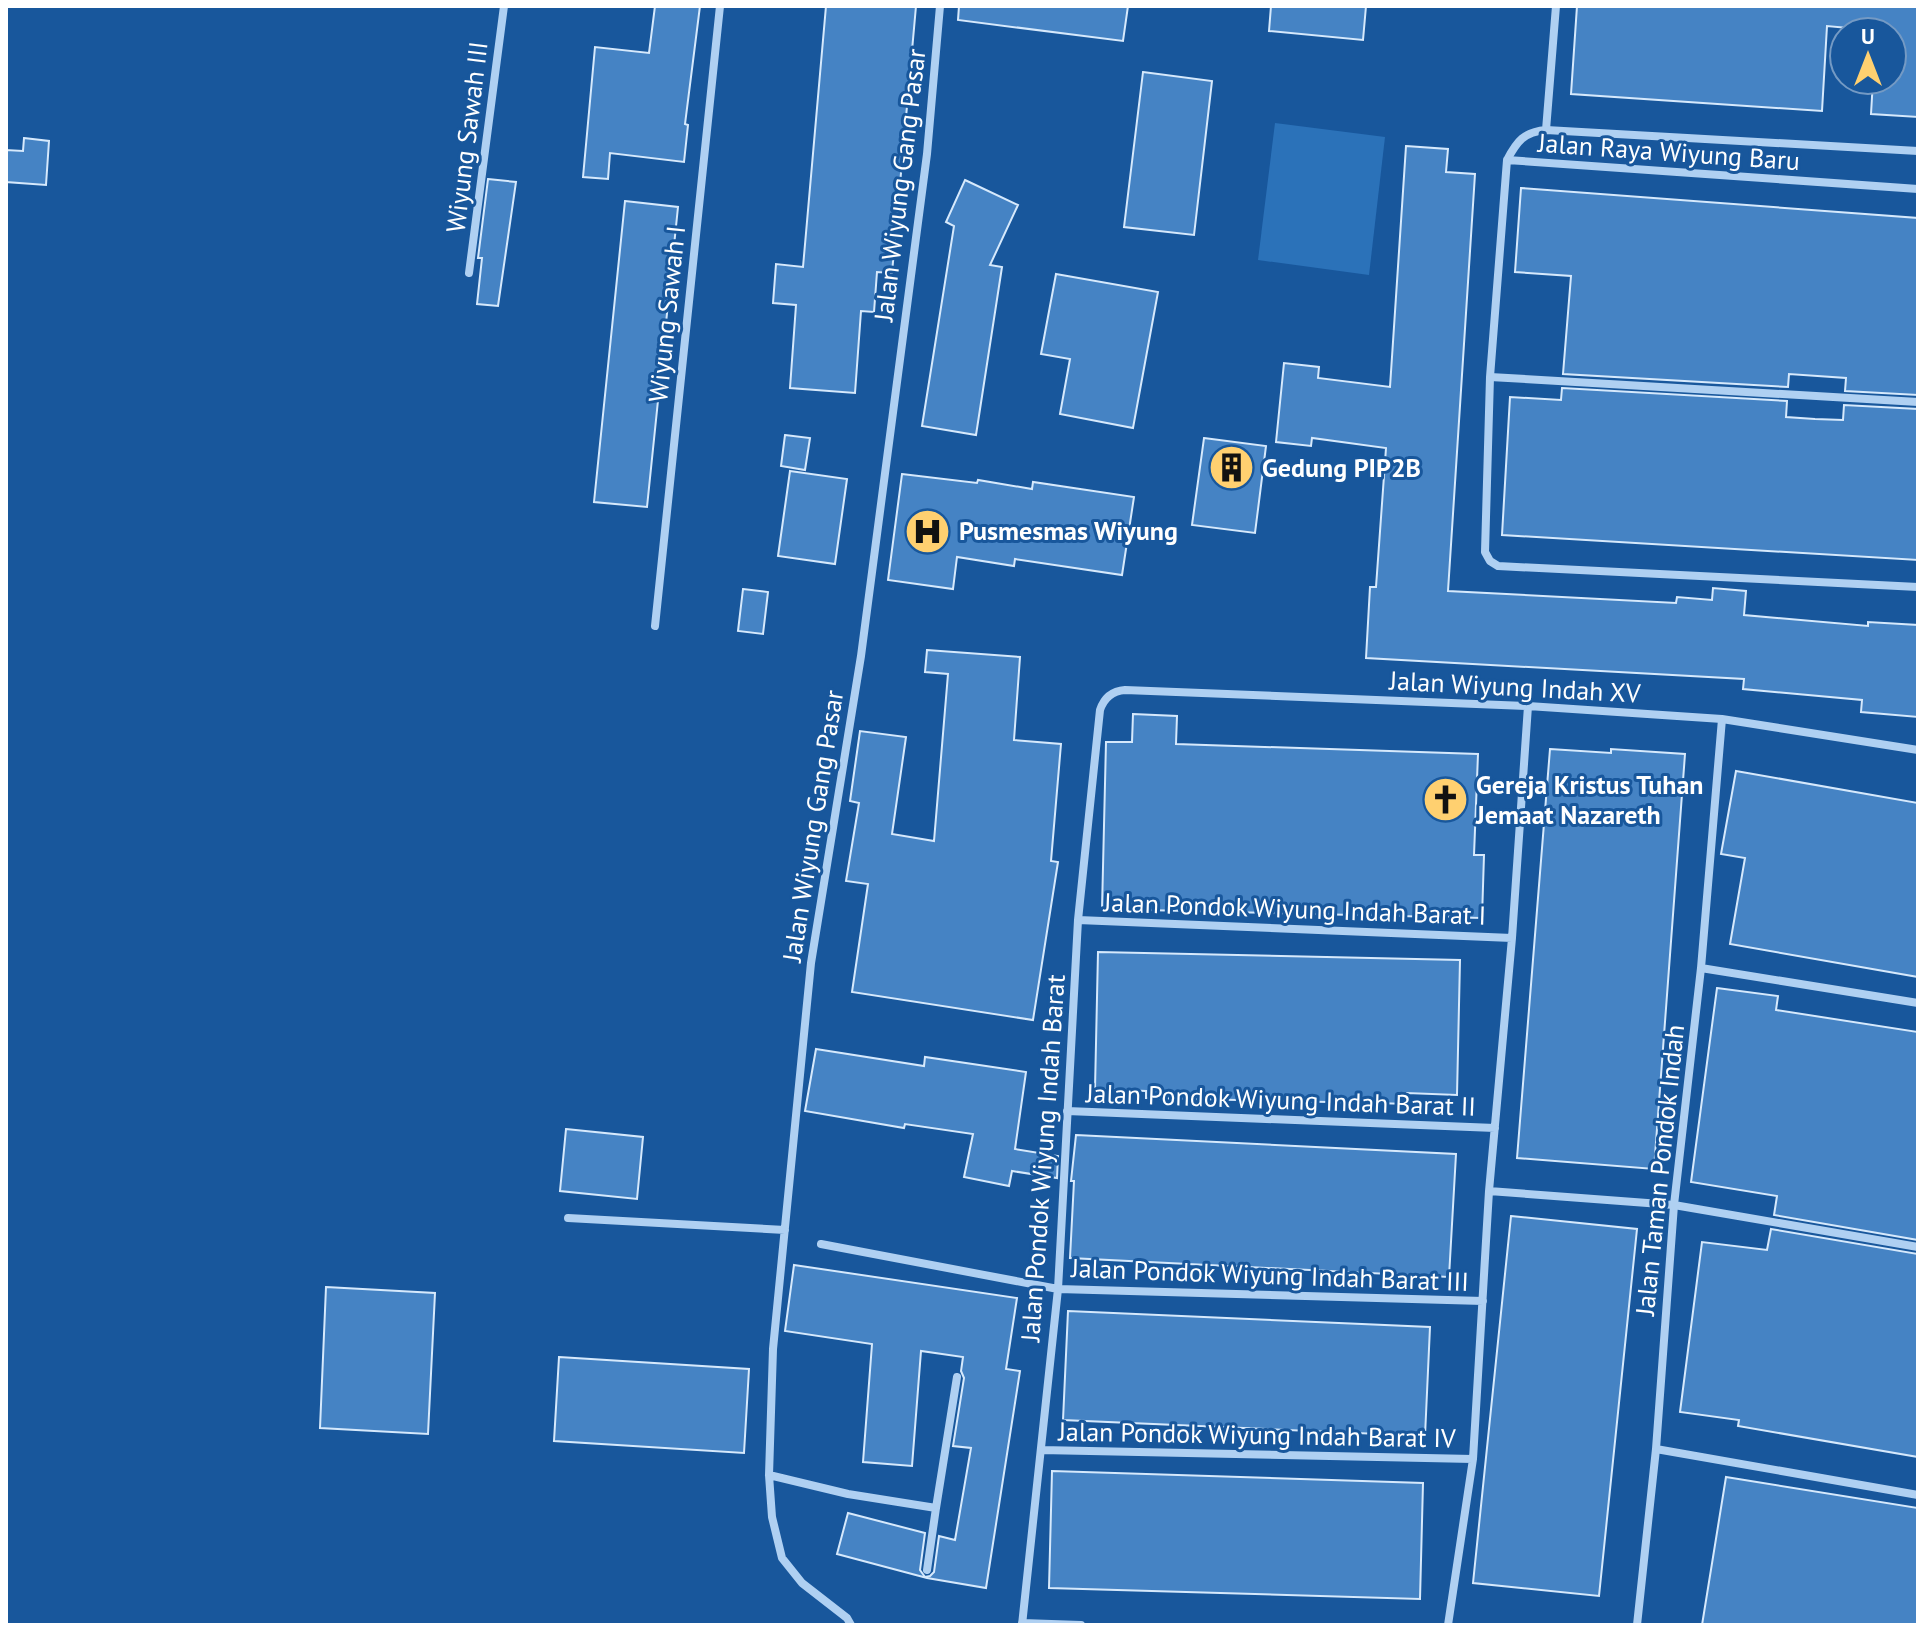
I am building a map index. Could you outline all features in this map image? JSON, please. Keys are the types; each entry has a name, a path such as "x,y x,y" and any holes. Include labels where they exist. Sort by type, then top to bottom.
{"street":[{"name":"Wiyung Sawah III","path":"469,273 504,6"},
{"name":"Wiyung Sawah I","path":"655,626 720,6"},
{"name":"Jalan Wiyung Gang Pasar","path":"851,1625 847,1618 802,1583 782,1558 772,1517 769,1475 773,1349 811,963 861,656 927,154 940,6"},
{"path":"1546,130 1556,6"},
{"name":"Jalan Raya Wiyung Baru","path":"1918,151 1546,130 1533,131 1524,136 1507,160 1918,189"},
{"path":"1507,160 1490,377 1485,552 1494,564 1918,587"},
{"path":"1490,377 1918,402"},
{"name":"Jalan Wiyung Indah XV","path":"1109,695 1125,690 1528,706 1722,719 1918,750"},
{"name":"Jalan Pondok Wiyung Indah Barat","path":"1022,1624 1058,1289 1078,920 1100,710 1109,695"},
{"path":"1448,1625 1473,1459 1489,1191 1512,938 1528,706"},
{"name":"Jalan Taman Pondok Indah","path":"1637,1625 1656,1449 1674,1205 1701,968 1722,719"},
{"name":"Jalan Pondok Wiyung Indah Barat I","path":"1078,920 1512,938"},
{"path":"1701,968 1918,1003"},
{"name":"Jalan Pondok Wiyung Indah Barat II","path":"1067,1111 1495,1128"},
{"path":"1489,1191 1674,1205 1918,1247"},
{"path":"568,1218 785,1230"},
{"name":"Jalan Pondok Wiyung Indah Barat III","path":"821,1244 1058,1289 1483,1301"},
{"path":"927,1570 957,1377"},
{"path":"1656,1449 1918,1495"},
{"name":"Jalan Pondok Wiyung Indah Barat IV","path":"1041,1450 1473,1459"},
{"path":"769,1475 848,1494 936,1508"},
{"path":"1022,1624 1081,1625"}],"shaded area":[{"path":"1275,123 1385,137 1369,275 1258,260"}],"building":[{"path":"655,6 700,6 685,124 688,125 684,162 610,153 608,179 583,177 595,47 649,53"},
{"path":"826,6 916,6 892,273 877,272 874,312 861,311 855,393 790,388 796,305 773,303 776,264 803,267"},
{"path":"959,6 1128,6 1123,41 958,20"},
{"path":"1271,6 1366,6 1363,40 1269,31"},
{"path":"1577,6 1918,6 1918,117 1871,114 1872,96 1908,96 1908,16 1828,16 1822,111 1571,94"},
{"path":"1143,72 1212,81 1194,235 1124,227"},
{"path":"24,138 49,141 46,185 6,182 6,150 23,151"},
{"path":"1406,146 1448,149 1446,172 1475,174 1448,591 1676,603 1677,597 1712,600 1713,588 1746,591 1744,615 1868,626 1868,622 1918,625 1918,717 1861,712 1862,700 1743,689 1744,679 1366,658 1370,587 1376,587 1386,448 1312,438 1311,446 1276,442 1284,363 1319,367 1318,378 1390,387"},
{"path":"488,179 516,182 498,306 477,304 482,258 478,258"},
{"path":"965,180 1018,205 990,265 1002,267 976,435 922,426 954,226 946,222"},
{"path":"1521,188 1918,218 1918,395 1845,391 1846,378 1789,374 1788,387 1563,374 1571,276 1515,272"},
{"path":"625,201 678,207 647,507 594,502"},
{"path":"1056,274 1158,292 1133,428 1060,414 1070,359 1041,354"},
{"path":"1562,388 1787,401 1786,417 1815,419 1843,420 1844,405 1918,409 1918,560 1502,535 1510,397 1561,400"},
{"path":"785,435 810,438 805,470 781,466"},
{"name":"Gedung PIP2B","path":"1204,438 1266,446 1255,533 1192,525"},
{"path":"790,471 847,479 835,564 778,556"},
{"path":"902,474 977,483 978,480 1032,489 1033,482 1134,497 1122,575 1015,559 1014,566 957,557 953,589 888,580"},
{"path":"743,589 768,592 763,634 738,631"},
{"path":"927,650 1020,657 1014,740 1061,744 1051,861 1058,862 1033,1020 852,992 868,884 846,881 859,803 850,801 860,731 906,737 892,834 934,841 948,674 925,672"},
{"path":"1133,714 1177,716 1176,744 1478,754 1474,855 1484,855 1482,918 1102,909 1106,742 1132,742"},
{"path":"1550,749 1685,754 1654,1169 1517,1158"},
{"path":"1736,771 1918,803 1918,977 1730,944 1745,858 1721,854"},
{"path":"1098,952 1460,960 1457,1095 1407,1093 1407,1104 1146,1098 1146,1091 1095,1089"},
{"path":"1717,988 1778,996 1776,1010 1918,1032 1918,1240 1774,1215 1777,1196 1691,1182"},
{"path":"816,1049 924,1066 925,1057 1026,1072 1015,1149 1058,1156 1057,1178 1012,1171 1009,1186 964,1177 973,1134 905,1124 904,1128 805,1111"},
{"path":"566,1129 643,1137 637,1199 560,1191"},
{"path":"1076,1135 1456,1154 1449,1277 1070,1258 1074,1181 1071,1181"},
{"path":"1511,1216 1637,1229 1599,1596 1473,1583"},
{"path":"1771,1229 1918,1254 1918,1457 1738,1426 1739,1420 1680,1412 1702,1242 1767,1250"},
{"path":"794,1265 1017,1298 1006,1369 1020,1371 986,1588 927,1578 837,1554 848,1513 925,1533 920,1570 925,1577 934,1572 939,1536 955,1540 971,1448 953,1446 964,1378 961,1371 963,1357 921,1351 912,1466 863,1462 872,1344 785,1331"},
{"path":"326,1287 435,1293 428,1434 320,1428"},
{"path":"1068,1311 1430,1327 1425,1436 1063,1420"},
{"path":"559,1357 749,1369 744,1453 554,1441"},
{"path":"1052,1471 1423,1483 1420,1599 1049,1588"},
{"path":"1726,1477 1918,1508 1918,1625 1702,1625"}],"place":[{"name":"Gedung PIP2B","path":"1231,468"},
{"name":"Pusmesmas Wiyung","path":"928,531"},
{"name":"Gereja Kristus Tuhan Jemaat Nazareth","path":"1445,800"}]}
